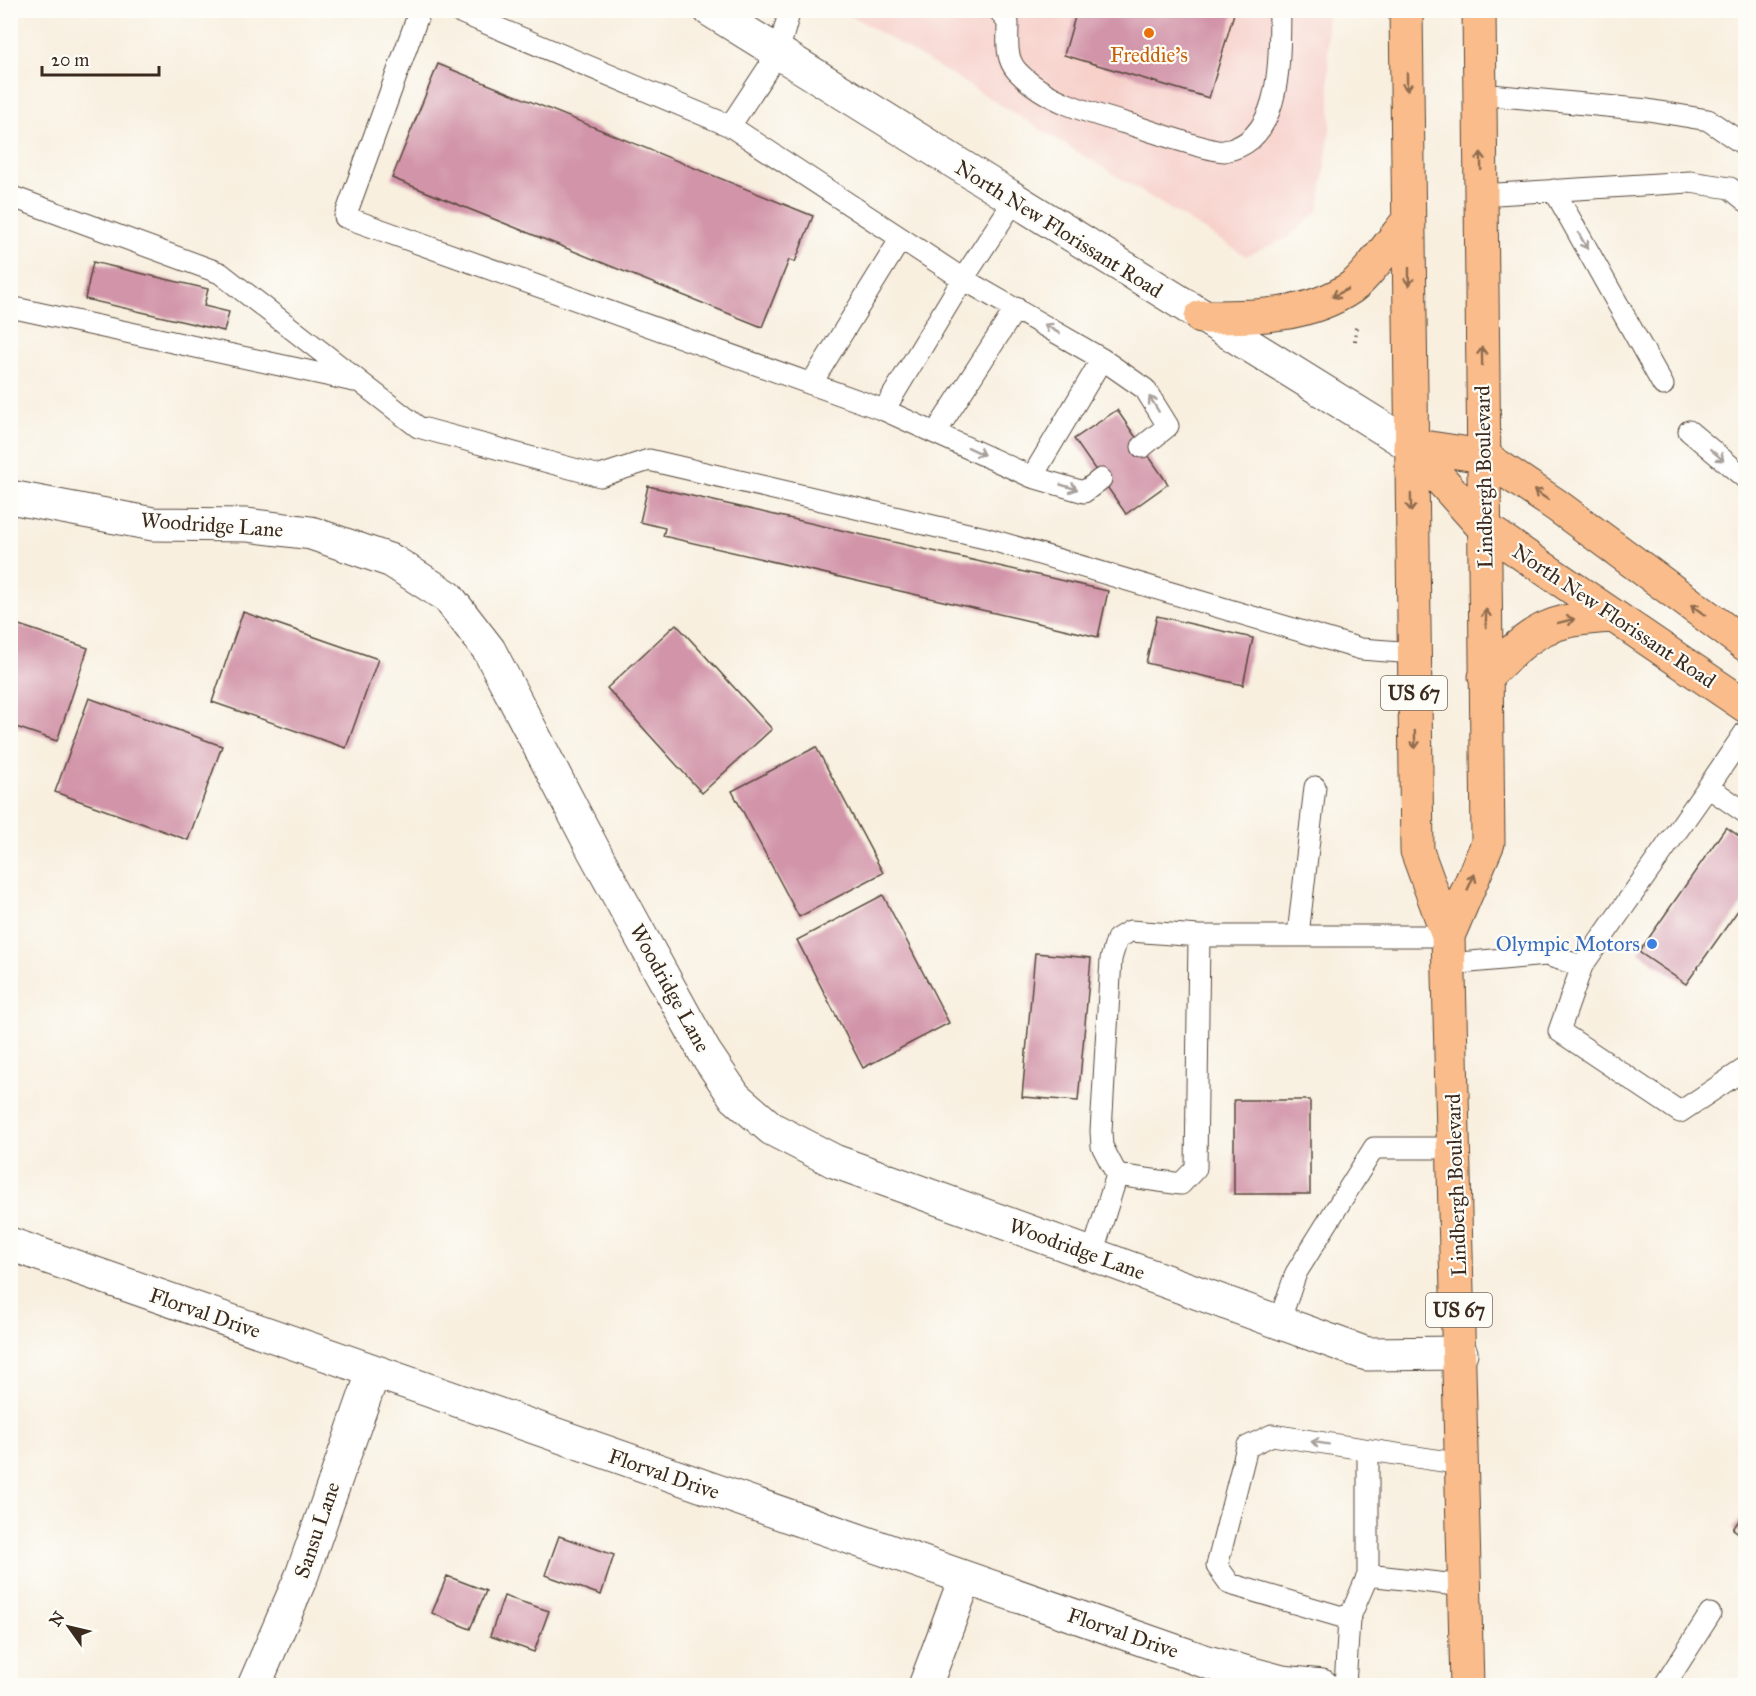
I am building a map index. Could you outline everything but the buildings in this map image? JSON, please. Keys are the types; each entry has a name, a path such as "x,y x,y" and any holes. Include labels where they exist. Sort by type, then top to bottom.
{"main road":[{"name":"Lindbergh Boulevard","path":"1406,10 1417,851 1448,950 1461,1353 1467,1686"},
{"name":"Lindbergh Boulevard","path":"1448,950 1488,843 1479,10"},
{"path":"1201,317 1258,317 1312,308 1353,287 1408,221"},
{"name":"North New Florissant Road","path":"1410,445 1483,456 1742,635"},
{"name":"North New Florissant Road","path":"1410,445 1484,527 1746,706"},
{"path":"1485,677 1528,636 1549,625 1572,619 1613,616"}],"street":[{"name":"North New Florissant Road","path":"710,10 1410,445"},
{"name":"Woodridge Lane","path":"10,497 153,524 247,525 311,533 392,561 448,597 489,650 616,891 704,1051 735,1097 772,1130 834,1161 1367,1354 1461,1353"},
{"name":"Florval Drive","path":"10,1245 1207,1662 1281,1684 1322,1686"},
{"name":"Sansu Lane","path":"254,1686 302,1575 373,1373"},
{"path":"925,1686 965,1579"}],"lane":[{"path":"420,10 345,217 884,410 1032,477 1084,492 1101,479"},
{"path":"455,10 730,126 900,240 1102,359 1144,389 1168,426 1142,447"},
{"path":"730,126 778,53 790,10"},
{"path":"999,10 1008,23 1007,53 1016,71 1053,97 1094,114 1223,152 1244,144 1263,126 1275,96 1280,10"},
{"path":"1481,94 1648,110 1708,120 1746,146"},
{"path":"1481,195 1690,182 1730,188 1746,201"},
{"path":"1554,190 1663,385"},
{"path":"10,196 220,273 418,427 600,476 649,460 984,538 1361,650 1414,653"},
{"path":"884,410 963,279 1014,201"},
{"path":"810,384 900,240"},
{"path":"10,307 361,382"},
{"path":"936,432 1016,308"},
{"path":"1032,477 1102,359"},
{"path":"1689,431 1746,479"},
{"path":"1746,731 1582,966 1559,1031 1680,1112 1746,1068"},
{"path":"1298,935 1315,787"},
{"path":"1708,787 1746,813"},
{"path":"1092,1255 1117,1174 1102,1146 1101,1131 1111,959 1117,939 1130,931 1199,936 1298,935 1448,950 1546,955 1582,966"},
{"path":"1117,1174 1181,1184 1196,1168 1199,936"},
{"path":"1279,1322 1296,1273 1374,1148 1455,1148"},
{"path":"1349,1619 1230,1584 1217,1566 1247,1447 1272,1435 1462,1464"},
{"path":"1345,1686 1349,1619 1368,1575 1368,1451"},
{"path":"1368,1575 1465,1586"},
{"path":"1664,1686 1710,1614"}],"shaded area":[{"path":"843,11 1326,11 1331,122 1319,210 1287,238 1246,256 957,78"}],"place":[{"name":"Freddie's","path":"1149,33"},
{"name":"Olympic Motors","path":"1652,944"}]}
